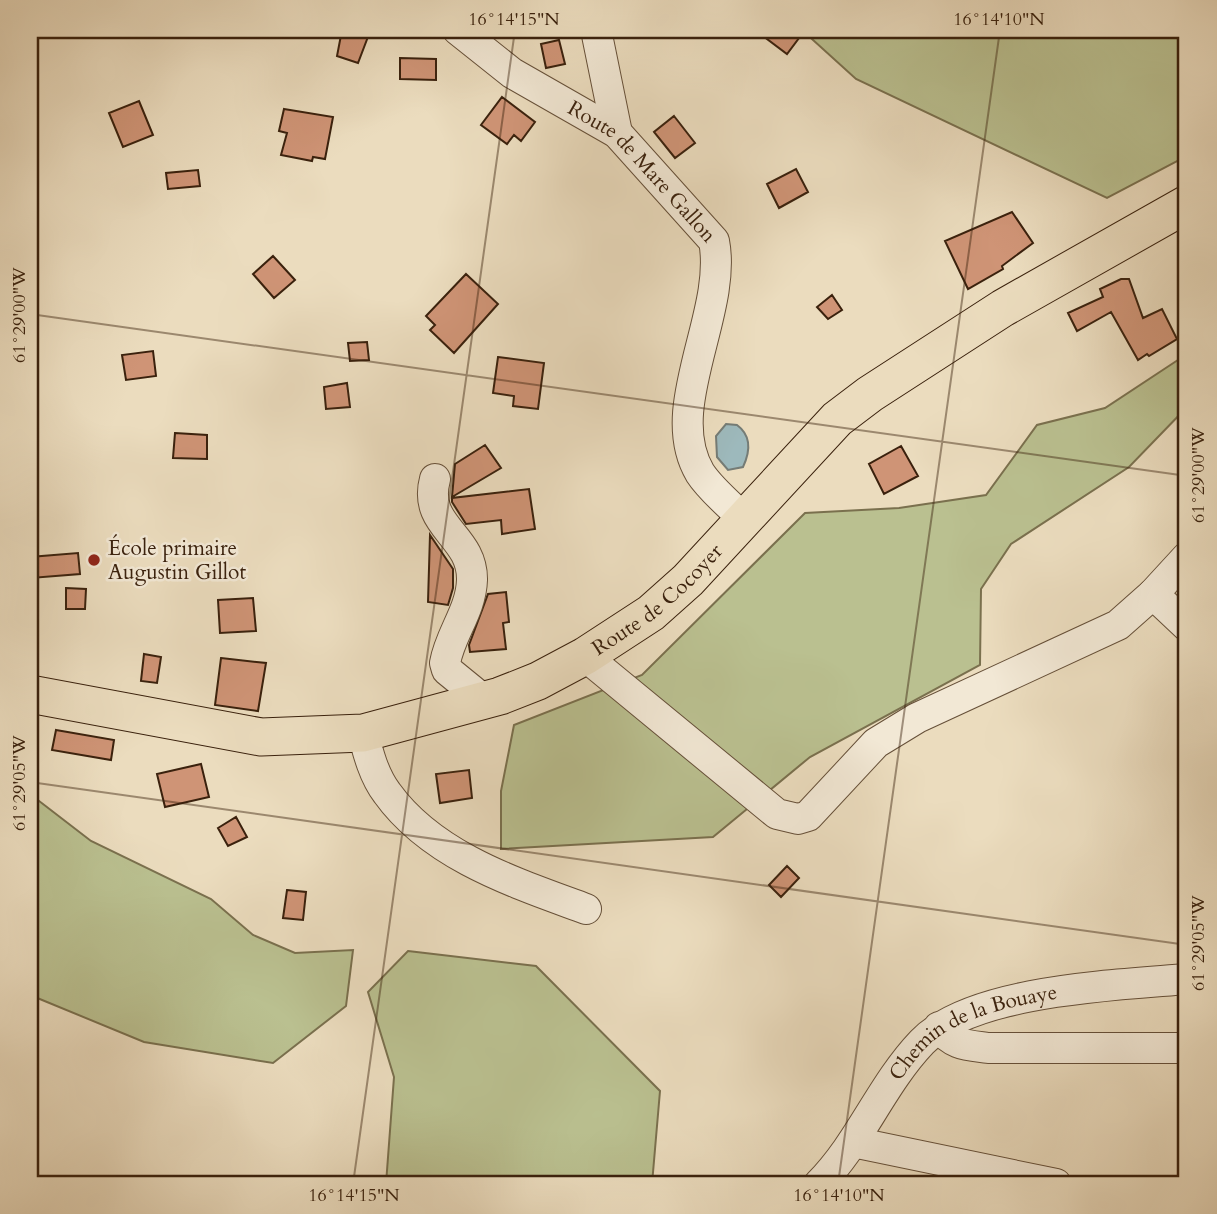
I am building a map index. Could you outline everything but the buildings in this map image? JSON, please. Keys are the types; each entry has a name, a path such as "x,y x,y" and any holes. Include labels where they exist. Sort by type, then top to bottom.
{"main road":[{"name":"Route de Cocoyer","path":"30,694 261,737 363,733 485,701 538,681 585,656 651,613 688,580 837,419 870,394 1003,308 1187,204"}],"street":[{"name":"Route de Mare Gallon","path":"458,30 512,73 617,133 714,241 718,261 715,285 690,399 689,434 701,475 745,520"},
{"path":"596,30 617,133"},
{"path":"435,479 432,493 437,516 469,555 472,580 469,602 445,663 447,670 485,701"},
{"path":"585,656 777,814 798,819 808,816 876,743 917,718 1118,625 1153,594 1187,557"},
{"path":"1153,594 1187,626"},
{"path":"363,733 370,760 386,793 417,824 449,848 493,874 586,909"},
{"name":"Chemin de la Bouaye","path":"819,1184 838,1165 884,1093 921,1043 939,1027 984,1009 1056,991 1187,979"},
{"path":"939,1027 948,1039 958,1045 988,1048 1187,1048"},
{"path":"853,1142 1056,1184"}],"green space":[{"path":"802,30 1187,30 1187,156 1107,198 856,79"},
{"path":"1187,354 1187,407 1129,467 1011,544 981,589 980,665 810,757 713,837 501,849 501,791 514,725 642,675 805,513 899,508 986,495 1037,425 1105,408"},
{"path":"30,794 91,841 211,899 253,935 295,953 353,950 346,1006 273,1063 144,1042 30,995"},
{"path":"408,951 536,966 660,1091 652,1184 386,1184 394,1077 368,992"}],"water":[{"path":"726,424 737,425 747,439 748,450 743,467 728,470 717,457 716,436"}],"place":[{"name":"École primaire Augustin Gillot","path":"94,560"}]}
